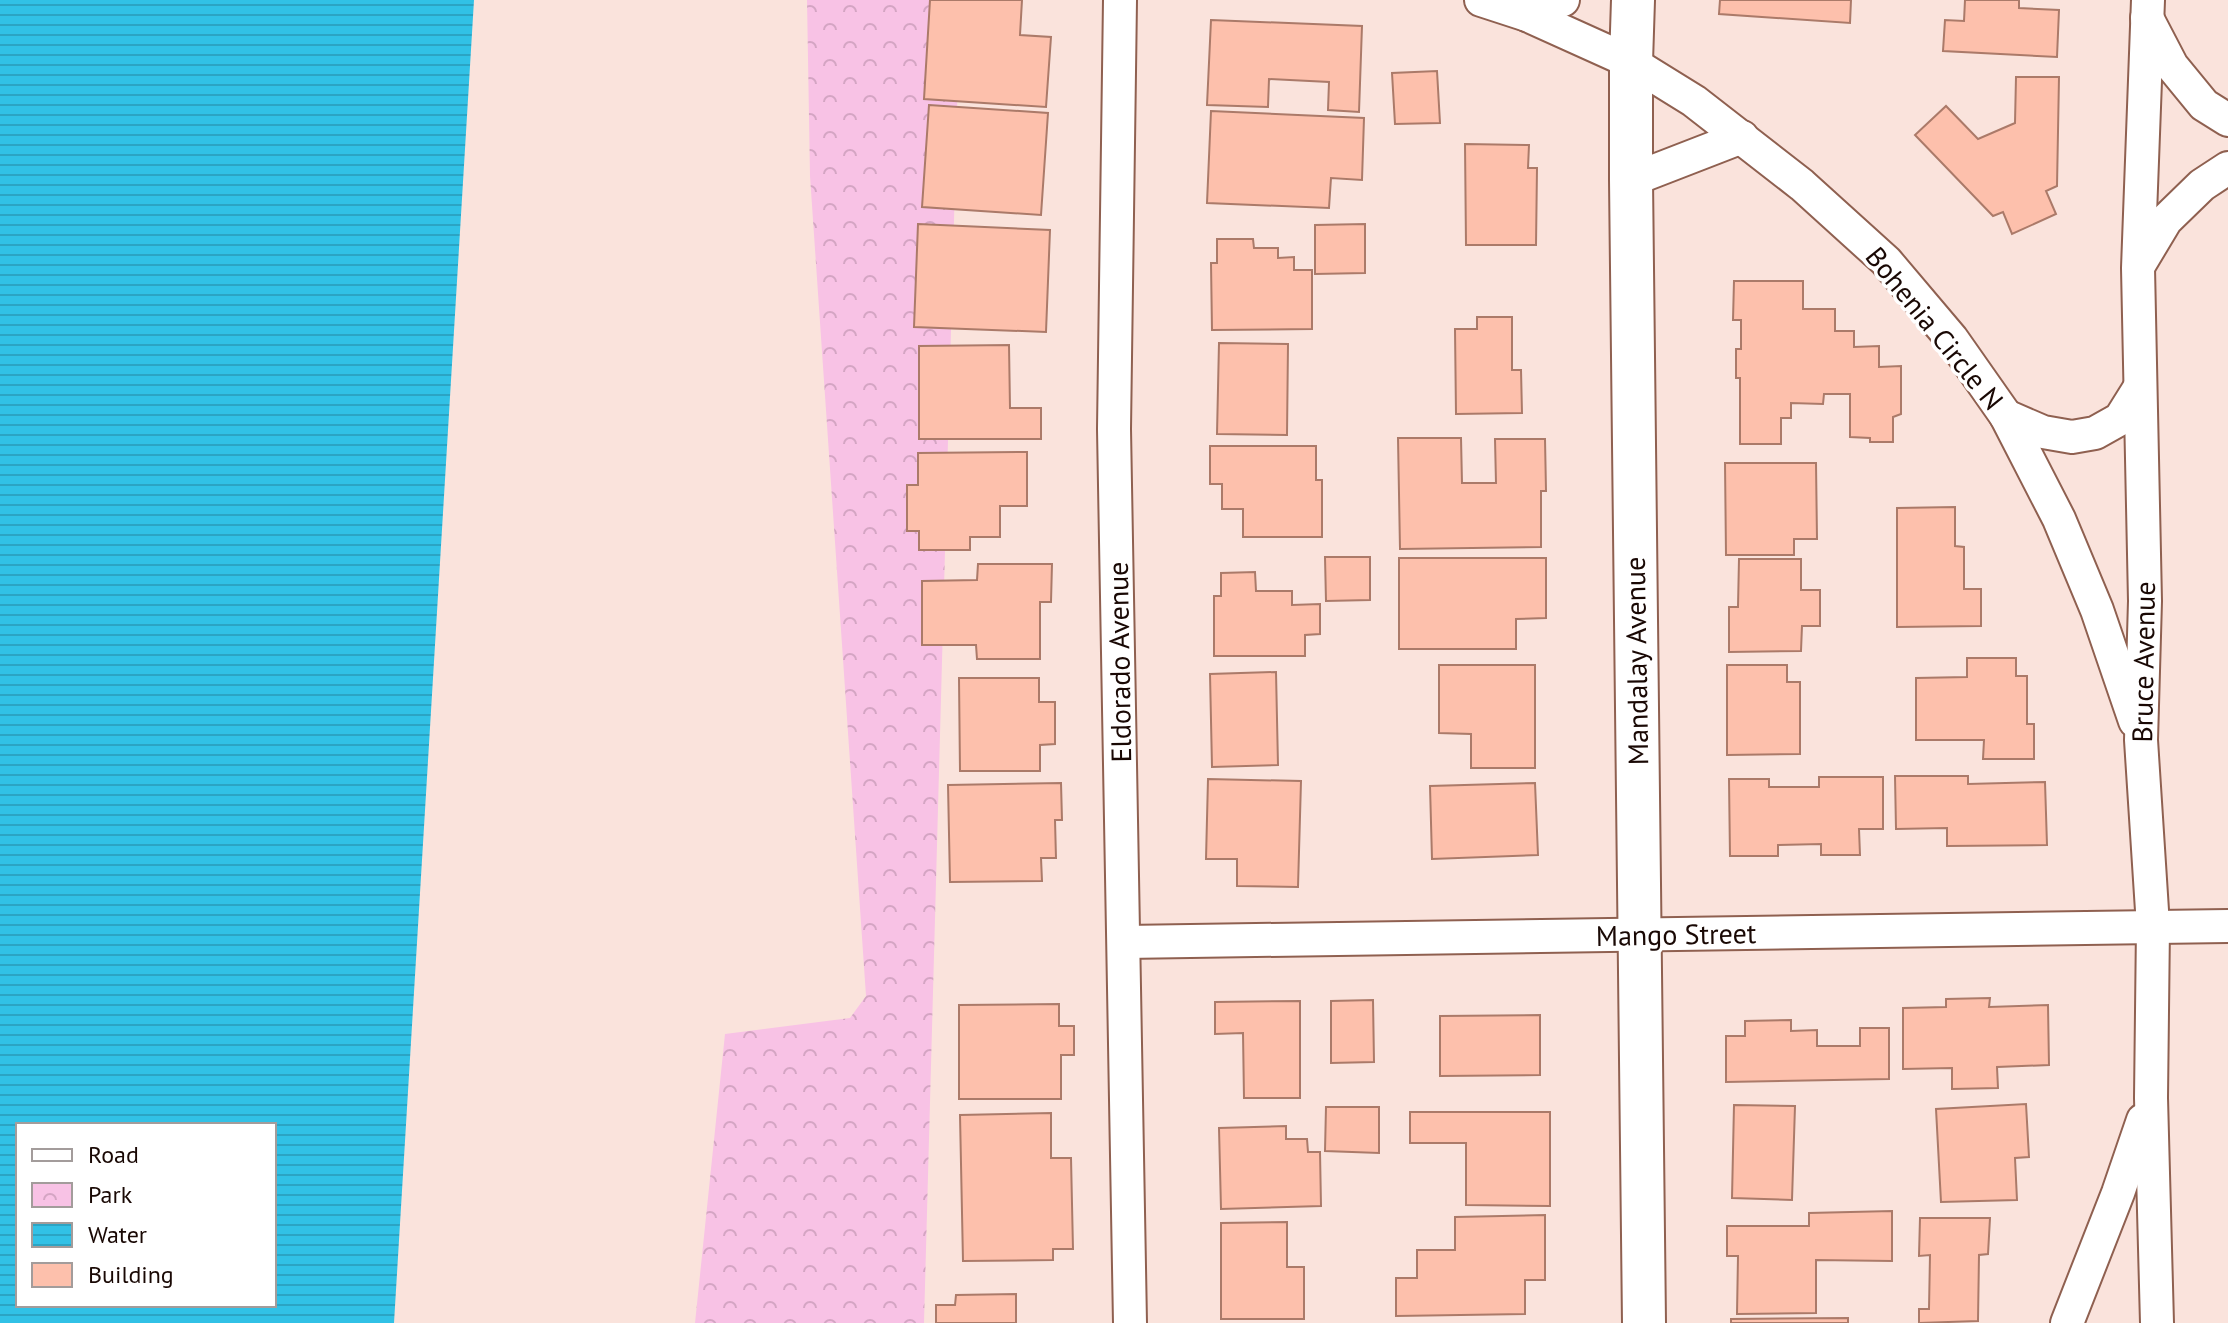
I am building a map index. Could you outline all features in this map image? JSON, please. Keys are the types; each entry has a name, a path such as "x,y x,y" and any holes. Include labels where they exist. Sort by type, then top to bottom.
{"street":[{"name":"Eldorado Avenue","path":"1120,0 1114,429 1130,1323"},
{"path":"1481,0 1527,15 1563,0"},
{"name":"Mandalay Avenue","path":"1633,0 1631,180 1644,1323"},
{"path":"2148,8 2172,66 2204,105 2228,120"},
{"name":"Bruce Avenue","path":"2148,8 2138,268 2145,601 2141,740 2153,926 2151,1098 2157,1323"},
{"name":"Bohenia Circle N","path":"1527,15 1631,62 1694,101 1802,185 1886,261 1952,339 2006,416 2059,519 2097,610 2141,740"},
{"path":"1631,180 1742,137"},
{"path":"2138,268 2166,220 2202,185 2228,168"},
{"path":"2006,416 2043,432 2072,437 2095,433 2120,419 2140,387"},
{"name":"Mango Street","path":"1125,942 2228,926"},
{"path":"2067,1323 2113,1207 2151,1098"}],"green space":[{"path":"807,0 960,0 924,1323 695,1323 725,1034 850,1018 866,996 810,176"}],"water":[{"path":"0,0 474,0 394,1323 0,1323"}],"building":[{"path":"930,0 1022,0 1020,35 1051,37 1046,107 924,99"},
{"path":"1720,0 1851,0 1850,23 1719,14"},
{"path":"1965,0 2019,0 2019,8 2059,10 2057,57 1943,51 1945,20 1964,21"},
{"path":"1211,20 1362,26 1359,112 1328,110 1329,82 1269,79 1268,107 1207,105"},
{"path":"1437,71 1440,123 1395,124 1392,73"},
{"path":"2016,77 2059,77 2057,186 2046,191 2056,214 2012,234 2003,212 1993,216 1915,135 1946,106 1978,139 2015,123"},
{"path":"929,105 1048,113 1041,215 922,207"},
{"path":"1211,111 1364,118 1362,180 1331,178 1329,208 1207,203"},
{"path":"1465,144 1529,145 1528,168 1537,168 1536,245 1466,245"},
{"path":"918,224 1050,230 1046,332 914,327"},
{"path":"1365,224 1365,273 1315,274 1315,225"},
{"path":"1217,239 1253,239 1254,248 1278,248 1278,258 1294,257 1294,270 1312,270 1312,329 1212,330 1211,263 1217,263"},
{"path":"1734,281 1803,281 1803,309 1835,309 1835,331 1854,331 1854,347 1879,346 1879,367 1901,366 1901,414 1893,417 1893,442 1870,442 1870,438 1850,437 1850,394 1824,394 1823,404 1791,403 1791,418 1781,418 1781,444 1740,444 1740,378 1736,378 1736,349 1741,349 1741,320 1733,320"},
{"path":"1477,317 1512,317 1512,370 1521,370 1522,413 1456,414 1455,329 1477,329"},
{"path":"1219,343 1288,344 1287,435 1217,434"},
{"path":"1009,345 1010,408 1041,408 1041,439 919,439 919,346"},
{"path":"1398,438 1461,438 1462,483 1496,483 1495,439 1545,439 1546,491 1541,491 1541,547 1400,549"},
{"path":"1210,446 1316,446 1316,480 1322,480 1322,537 1243,537 1243,509 1222,509 1222,484 1210,484"},
{"path":"1027,452 1027,506 1000,506 1000,537 970,537 970,550 919,550 919,531 907,531 907,485 918,485 918,453"},
{"path":"1725,463 1816,463 1817,539 1794,539 1794,555 1726,555"},
{"path":"1955,507 1955,546 1964,547 1964,589 1981,589 1981,626 1897,627 1897,508"},
{"path":"1325,557 1370,557 1370,600 1326,601"},
{"path":"1399,558 1546,558 1546,618 1516,619 1516,649 1399,649"},
{"path":"1739,559 1801,559 1801,590 1820,590 1820,626 1802,626 1801,651 1729,652 1729,607 1738,607"},
{"path":"978,564 1052,564 1051,602 1040,602 1040,659 977,659 976,645 922,645 922,581 977,580"},
{"path":"1255,572 1256,591 1292,591 1292,605 1320,604 1320,634 1305,635 1305,656 1214,656 1214,596 1221,596 1221,573"},
{"path":"1967,658 2016,658 2016,676 2027,676 2027,724 2034,724 2034,759 1983,759 1984,740 1916,740 1916,678 1967,677"},
{"path":"1439,665 1535,665 1535,768 1471,768 1471,734 1439,733"},
{"path":"1727,665 1787,665 1787,682 1800,682 1800,754 1727,755"},
{"path":"1276,672 1278,765 1212,767 1210,674"},
{"path":"959,678 1039,678 1039,702 1055,702 1055,744 1040,745 1040,771 960,771"},
{"path":"1895,776 1968,776 1968,784 2045,782 2047,845 1947,846 1947,828 1896,829"},
{"path":"1819,777 1883,777 1883,829 1859,829 1860,855 1821,855 1821,844 1778,845 1778,856 1730,856 1729,779 1769,779 1769,787 1819,787"},
{"path":"1208,779 1301,781 1298,887 1237,886 1237,859 1206,859"},
{"path":"1061,783 1062,820 1055,820 1056,858 1041,858 1042,881 950,882 948,785"},
{"path":"1535,783 1538,855 1432,859 1430,786"},
{"path":"1990,998 1989,1007 2048,1005 2049,1065 1997,1067 1998,1088 1952,1089 1952,1068 1903,1069 1903,1008 1946,1007 1946,999"},
{"path":"1373,1000 1374,1062 1331,1063 1331,1001"},
{"path":"1300,1001 1300,1098 1244,1098 1243,1033 1215,1034 1215,1002"},
{"path":"1059,1004 1059,1026 1074,1026 1074,1055 1061,1055 1061,1099 959,1099 959,1005"},
{"path":"1540,1015 1540,1075 1440,1076 1440,1016"},
{"path":"1791,1020 1791,1031 1817,1030 1817,1046 1860,1046 1860,1028 1889,1028 1889,1079 1726,1082 1726,1036 1745,1036 1745,1021"},
{"path":"2026,1104 2029,1157 2015,1158 2017,1200 1941,1202 1936,1109"},
{"path":"1734,1105 1795,1106 1792,1200 1732,1198"},
{"path":"1326,1107 1379,1107 1379,1153 1325,1151"},
{"path":"1410,1112 1550,1112 1550,1206 1466,1205 1466,1143 1410,1143"},
{"path":"1051,1113 1051,1158 1071,1158 1073,1249 1053,1249 1053,1260 963,1261 960,1115"},
{"path":"1286,1126 1286,1139 1307,1139 1308,1152 1320,1152 1321,1206 1221,1209 1219,1128"},
{"path":"1892,1211 1892,1261 1816,1260 1816,1313 1737,1314 1738,1256 1727,1256 1727,1226 1809,1226 1809,1213"},
{"path":"1545,1215 1545,1280 1525,1280 1525,1314 1396,1316 1396,1278 1417,1278 1417,1250 1455,1250 1455,1217"},
{"path":"1920,1218 1990,1218 1988,1254 1979,1255 1978,1321 1919,1323 1919,1309 1929,1309 1930,1255 1919,1256"},
{"path":"1287,1222 1287,1267 1304,1267 1304,1319 1221,1319 1221,1223"},
{"path":"1016,1294 1016,1323 936,1323 936,1305 955,1305 956,1295"},
{"path":"1848,1318 1848,1323 1731,1323 1731,1319"}]}
